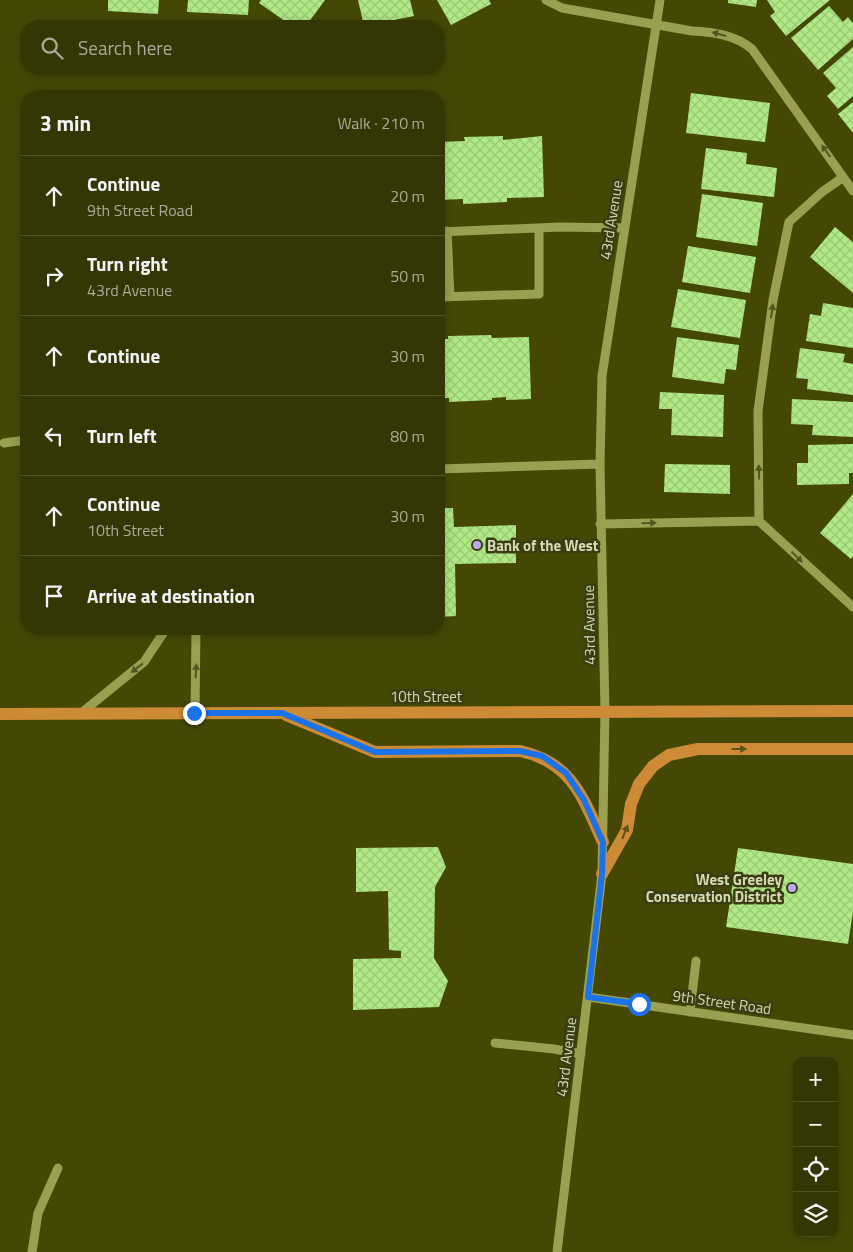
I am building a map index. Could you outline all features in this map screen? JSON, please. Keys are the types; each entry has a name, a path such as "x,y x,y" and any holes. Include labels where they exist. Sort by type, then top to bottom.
{"main road":[{"name":"10th Street","path":"0,714 853,711"},
{"path":"282,713 375,752 520,751 542,756 566,773 584,800 603,842"},
{"path":"602,874 627,830 631,804 639,784 653,766 669,755 698,750 853,749"}],"street":[{"path":"546,0 562,8 692,31 711,32 741,40 752,49 853,191"},
{"name":"43rd Avenue","path":"557,1252 602,874 605,711 600,524 602,376 660,0"},
{"path":"759,521 758,411 773,300 789,222 822,192 842,178"},
{"path":"445,231 560,227 624,228"},
{"path":"445,297 539,294 539,229"},
{"path":"445,250 450,297"},
{"path":"4,443 20,441"},
{"path":"445,469 600,464"},
{"path":"600,524 759,521 853,607"},
{"path":"80,714 144,662 162,635"},
{"path":"194,713 196,635"},
{"path":"690,1012 696,962"},
{"name":"9th Street Road","path":"588,997 853,1035"},
{"path":"495,1043 554,1049 580,1054"},
{"path":"32,1252 38,1213 58,1168"}],"building":[{"path":"108,0 159,0 158,14 108,11"},
{"path":"188,0 249,0 248,15 187,12"},
{"path":"261,0 325,0 310,20 283,20 259,3"},
{"path":"358,0 410,0 414,16 394,20 363,20"},
{"path":"437,0 489,0 491,4 451,25"},
{"path":"728,0 757,0 756,7 728,3"},
{"path":"767,0 830,0 786,36 770,16 775,12"},
{"path":"829,6 843,22 848,17 853,23 853,39 818,70 791,38"},
{"path":"853,47 853,96 838,109 827,96 836,88 823,73"},
{"path":"691,93 770,103 765,142 686,133"},
{"path":"853,102 853,133 838,114"},
{"path":"503,136 503,140 542,136 544,197 507,198 507,202 463,204 463,199 445,200 445,142 465,141 464,137"},
{"path":"706,148 747,153 746,164 777,168 774,197 701,189"},
{"path":"702,194 763,203 757,246 696,237"},
{"path":"835,227 853,242 853,293 810,257"},
{"path":"688,246 756,257 750,293 682,282"},
{"path":"678,289 746,300 740,338 671,327"},
{"path":"823,303 853,308 853,348 806,341 810,314 821,316"},
{"path":"491,335 492,338 529,337 531,399 506,400 506,397 492,398 492,400 449,402 449,398 445,398 445,339 448,339 448,336"},
{"path":"677,337 739,345 736,370 726,369 724,384 672,377"},
{"path":"800,348 845,354 843,362 853,364 853,395 807,389 808,379 796,378"},
{"path":"660,392 724,395 723,437 671,435 672,409 659,409"},
{"path":"792,399 853,402 853,437 812,435 813,425 791,424"},
{"path":"853,444 853,473 849,473 849,484 797,485 797,463 808,463 808,445"},
{"path":"665,464 730,465 730,494 664,492"},
{"path":"853,494 853,556 851,559 820,533"},
{"name":"Bank of the West","path":"445,508 453,508 454,527 516,525 516,563 455,564 456,616 445,617"},
{"path":"438,847 446,867 435,887 434,958 448,981 439,1007 353,1010 353,959 401,958 401,951 389,950 388,891 356,892 356,848"},
{"name":"West Greeley Conservation District","path":"738,848 853,864 853,912 848,944 726,927"}],"place":[{"name":"Bank of the West","path":"477,545"},
{"name":"West Greeley Conservation District","path":"792,888"}],"route":[{"path":"194,713 282,713 375,752 520,751 542,756 566,773 584,800 603,842 602,874 588,997 639,1004"}]}
